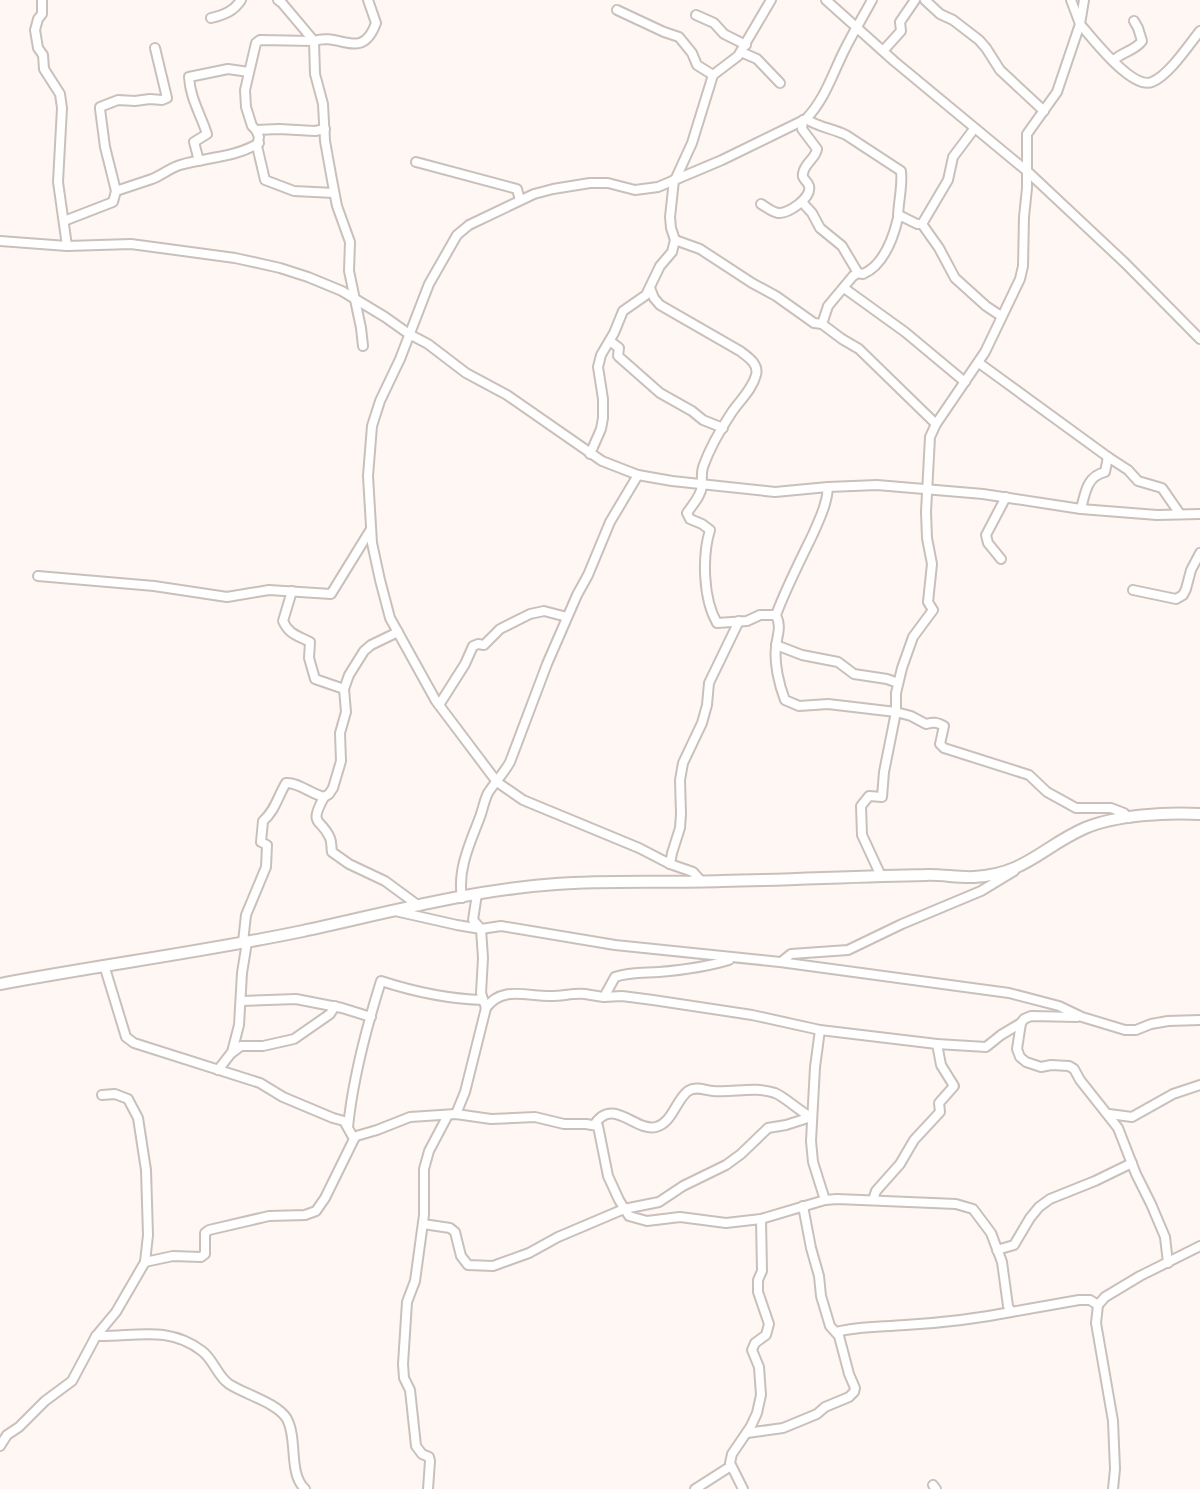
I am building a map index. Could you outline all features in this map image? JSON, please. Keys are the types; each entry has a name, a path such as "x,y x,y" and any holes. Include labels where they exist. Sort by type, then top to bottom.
{"street":[{"path":"42,0 42,14 35,30 44,69 60,94 62,119 58,182 67,246"},
{"path":"211,18 235,8 241,0"},
{"path":"278,0 314,41 315,74 323,104 325,141 334,193 350,242 349,271 363,346"},
{"path":"334,193 294,191 265,180 256,130 246,107 245,90 256,43 260,40 320,39 355,43 370,38 376,23 368,0"},
{"path":"590,454 603,418 598,367 601,355 623,311 646,295 660,266 672,252 675,240 670,217 675,179 692,143 713,75 738,56 769,3 757,0"},
{"path":"826,0 1028,172 1200,339"},
{"path":"702,882 693,872 523,800 497,782 439,705 390,618 383,593 371,529 368,476 372,426 433,274 457,235 479,219 534,194 590,183 608,183 635,190 658,187 805,119 825,94 872,0"},
{"path":"883,51 901,31 900,22 915,0"},
{"path":"925,0 979,40 1000,70 1044,111"},
{"path":"1071,0 1080,24 1113,61 1143,84 1153,82 1167,70 1200,31"},
{"path":"881,876 862,835 861,806 869,796 882,797 898,683 913,637 933,610 928,602 932,564 927,538 930,437 979,363 1020,279 1028,172 1027,134 1057,92 1080,24 1084,0"},
{"path":"617,10 679,37 697,65 713,75"},
{"path":"696,15 714,23 780,83"},
{"path":"1113,61 1142,41 1134,21"},
{"path":"64,221 113,202 116,191 105,147 100,107 118,100 167,98 155,48"},
{"path":"199,161 194,142 207,134 193,100 189,77 228,69 249,72"},
{"path":"761,204 775,213 790,210 802,202 809,190 803,172 817,154 817,149 802,129 805,119"},
{"path":"805,119 823,129 846,135 903,175 898,218 890,244 868,273 853,276 828,306 822,324"},
{"path":"256,130 325,129"},
{"path":"922,224 948,180 953,157 974,129"},
{"path":"116,191 170,168 243,151 259,143"},
{"path":"416,162 517,189 520,200"},
{"path":"802,202 820,228 842,246 858,273"},
{"path":"898,218 901,216 922,224"},
{"path":"922,224 955,278 1001,316"},
{"path":"675,240 700,249 859,349 936,424"},
{"path":"0,241 67,246 131,244 235,258 293,271 326,283 428,344 466,373 507,395 590,454 616,468 638,475 775,492 877,485 1006,497 1081,509 1157,515 1200,514"},
{"path":"650,288 660,305 740,351 755,366 757,374 723,428 703,469 698,498 687,513 690,519 710,530 705,572 712,614 717,623 776,615"},
{"path":"844,288 905,332 965,382"},
{"path":"610,341 619,348 618,356 660,393 703,420 723,428"},
{"path":"979,363 1128,470 1138,481 1162,488 1180,514"},
{"path":"1081,509 1086,488 1092,478 1105,472 1108,457"},
{"path":"462,898 459,883 486,797 510,762 567,617 597,558 610,522 638,475"},
{"path":"828,487 824,508 776,615 780,625 776,645 779,676 785,700 799,706 828,704 896,712 926,724 933,722 944,726 940,746 1029,775 1047,792 1076,808 1111,808 1129,818"},
{"path":"1001,559 988,543 986,535 1006,497"},
{"path":"38,576 154,586 227,597 258,591 331,594 371,529"},
{"path":"1133,590 1176,599 1183,595 1200,553"},
{"path":"292,591 283,621 285,626 290,633 310,642 309,658 315,679 344,689"},
{"path":"439,705 473,646 484,645 500,629 530,614 544,611 567,617"},
{"path":"670,864 680,828 683,763 702,723 709,683 739,621"},
{"path":"398,632 364,651 349,675 344,689 346,712 340,733 341,761 333,788 324,797 317,817 330,839 332,852 385,881 419,906"},
{"path":"776,645 802,655 838,662 854,674 898,683"},
{"path":"232,1052 239,1025 246,915 267,861 267,845 261,842 263,821 278,801 286,783 324,797"},
{"path":"780,962 791,954 848,950 981,891 1083,829 1106,821 1129,818 1200,814"},
{"path":"0,984 245,942 507,889 556,884 881,876 972,878 1018,868"},
{"path":"428,1489 430,1461 416,1446 410,1390 404,1378 407,1302 415,1281 423,1224 424,1169 429,1151 465,1092 484,1004 481,993 481,929 473,920 477,894"},
{"path":"394,911 481,929 501,926 626,946 780,962 1009,993 1059,1006 1114,1027 1136,1030 1168,1021 1200,1020"},
{"path":"604,997 615,977 623,974 700,967 734,958"},
{"path":"104,965 126,1037 134,1043 260,1083 283,1097 339,1118 355,1137"},
{"path":"348,1129 360,1050 381,981 414,992 484,1004 503,995 518,993 549,997 583,994 622,996 724,1011 820,1030 986,1047 1031,1016 1082,1017"},
{"path":"241,1001 296,999 371,1017"},
{"path":"218,1070 241,1046 263,1046 294,1039 330,1014 335,1006"},
{"path":"1021,1023 1017,1049 1020,1057 1041,1067 1069,1066 1074,1069 1118,1128 1165,1237 1168,1263"},
{"path":"820,1030 811,1117 813,1162 825,1200"},
{"path":"873,1200 876,1191 900,1164 914,1140 940,1112 939,1103 954,1086 941,1065 937,1044"},
{"path":"1108,1114 1132,1117 1173,1094 1200,1085"},
{"path":"594,1125 599,1119 612,1114 652,1129 661,1126 686,1093 697,1088 730,1092 767,1091 782,1097 811,1117"},
{"path":"0,1446 7,1435 72,1381 96,1336 116,1312 145,1262 148,1235 146,1170 138,1118 128,1099 115,1094 102,1095"},
{"path":"145,1262 173,1256 201,1257 205,1254 205,1233 209,1230 269,1216 305,1215 316,1211 355,1137 410,1117 452,1114 491,1119 535,1117 564,1124 598,1126 608,1176 624,1209 629,1216 647,1221 680,1217 726,1223 761,1219 825,1200 971,1207 991,1233 1002,1262 1011,1312"},
{"path":"423,1224 450,1228 455,1232 461,1256 468,1265 493,1266 529,1253 624,1209 659,1202 683,1186 726,1165 768,1128 811,1117"},
{"path":"997,1250 1014,1245 1039,1207 1050,1199 1132,1163"},
{"path":"747,1433 783,1428 817,1414 825,1407 849,1397 855,1388 821,1296 803,1206"},
{"path":"743,1489 730,1463 732,1454 757,1413 761,1395 759,1367 752,1350 753,1345 766,1335 769,1324 758,1292 762,1271 761,1219"},
{"path":"1113,1489 1113,1421 1096,1323 1098,1305 1114,1291 1200,1246"},
{"path":"836,1332 1011,1312 1079,1300 1090,1300 1098,1305"},
{"path":"96,1336 167,1334 206,1354 221,1377 233,1387 255,1396 288,1420 297,1476 305,1489"},
{"path":"695,1489 731,1466"}]}
